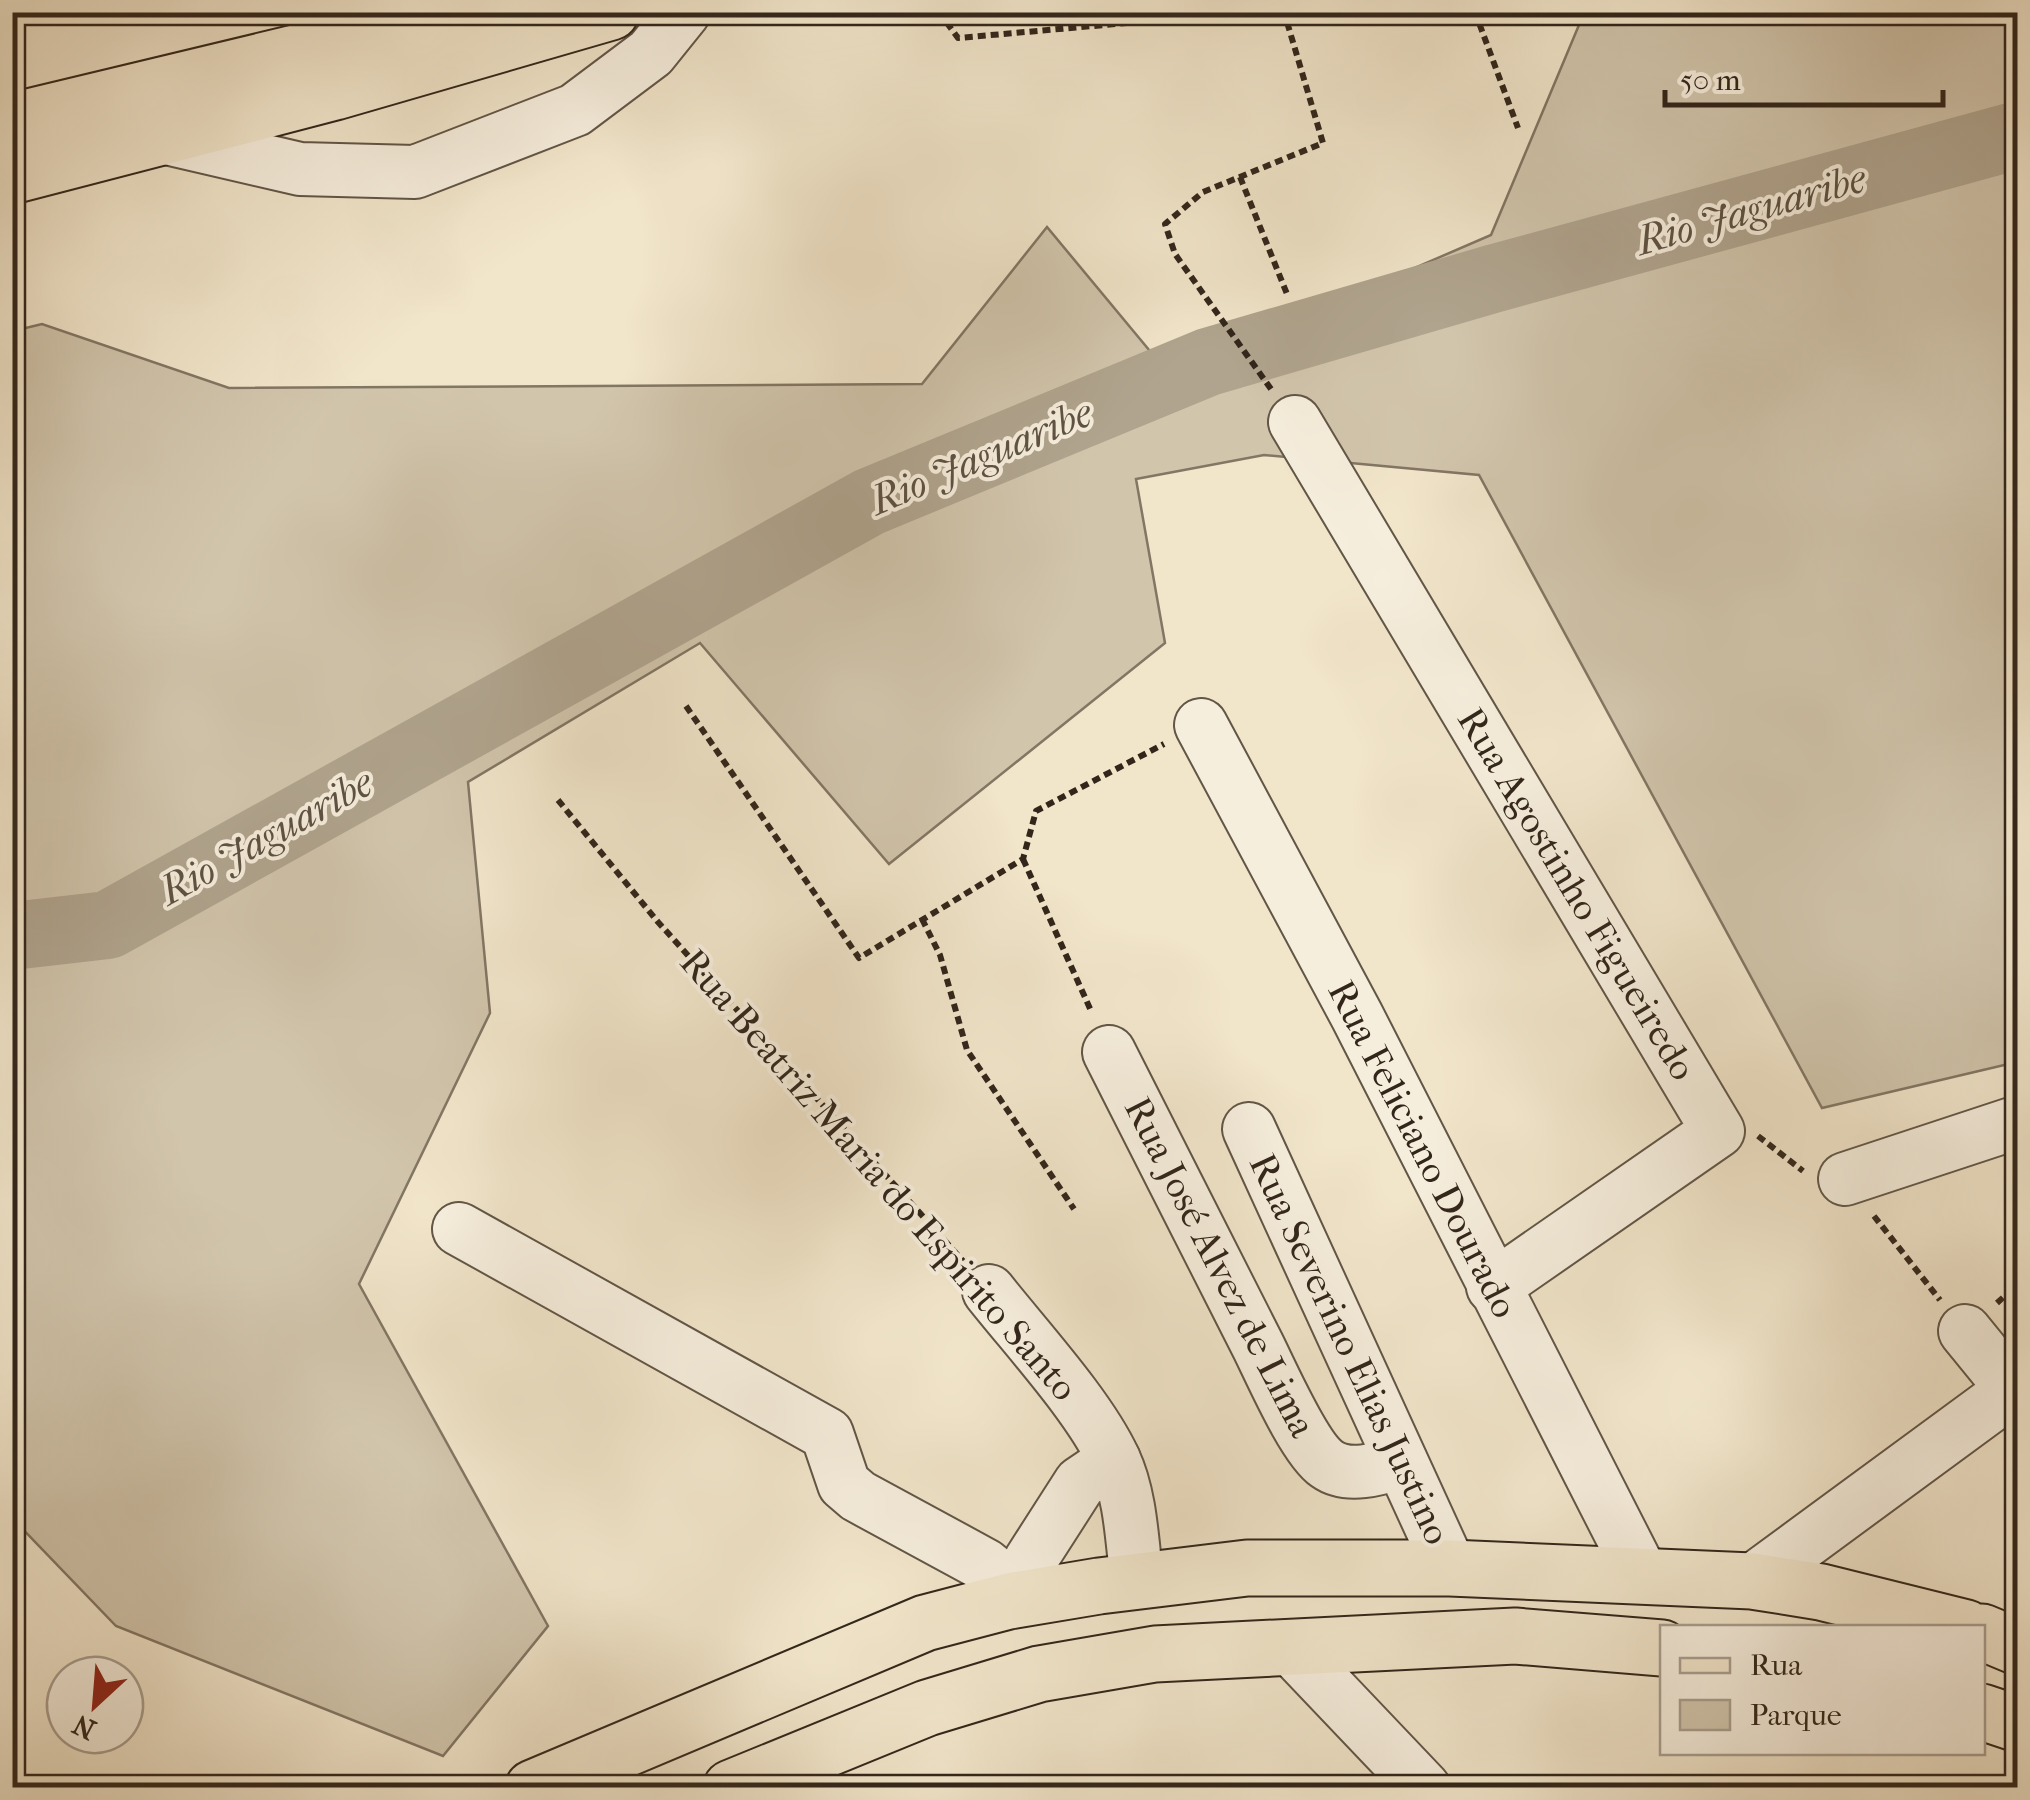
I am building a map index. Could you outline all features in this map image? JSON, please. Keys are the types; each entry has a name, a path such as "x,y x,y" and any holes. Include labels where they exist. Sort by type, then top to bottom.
{"main road":[{"path":"12,120 258,65 466,12"},
{"path":"12,176 335,92 611,12"},
{"path":"533,1788 925,1623 1025,1598 1247,1568 1450,1568 1752,1581 1821,1592 1954,1625"},
{"path":"1985,1633 2018,1648"},
{"path":"732,1788 928,1708 1039,1674 1155,1654 1515,1636 1660,1648"},
{"path":"1985,1713 2018,1724"}],"street":[{"path":"162,136 300,169 415,172 574,110 650,53 684,12"},
{"name":"Rua Agostinho Figueiredo","path":"1287,411 1718,1131 1493,1287"},
{"name":"Rua Feliciano Dourado","path":"1201,725 1357,1016 1642,1575"},
{"name":"Rua José Alvez de Lima","path":"1109,1052 1282,1394 1323,1462 1345,1471 1372,1470 1401,1462"},
{"path":"1844,1178 2018,1122"},
{"name":"Rua Severino Elias Justino","path":"1249,1129 1450,1568"},
{"path":"459,1229 827,1434 844,1484 858,1496 985,1565 1025,1598"},
{"name":"Rua Beatriz Maria do Espirito Santo","path":"990,1291 1090,1420 1114,1460 1124,1491 1138,1582"},
{"path":"1752,1581 2015,1393 1965,1331"},
{"path":"1025,1598 1030,1561 1070,1498 1080,1483 1114,1460"},
{"path":"1290,1646 1424,1788"}],"path":[{"path":"939,12 958,38 1127,22 1174,12"},
{"path":"1284,12 1323,144 1203,192 1166,224 1174,254 1287,411"},
{"path":"1475,12 1518,128"},
{"path":"1240,177 1286,294"},
{"path":"686,706 858,958 1022,859"},
{"path":"1109,1052 1022,859 1036,811 1201,725"},
{"name":"Rua Beatriz Maria do Espirito Santo","path":"558,800 658,922 990,1291"},
{"path":"922,920 940,955 967,1050 1074,1209"},
{"path":"1790,1162 1818,1182 1844,1178 1965,1331"}],"green space":[{"path":"1584,13 2017,13 2017,1062 1822,1108 1479,475 1264,455 1136,479 1165,643 889,864 700,643 468,782 490,1013 359,1284 548,1626 443,1756 116,1626 13,1519 13,331 42,324 229,388 922,384 1047,227 1169,374 1491,235"}],"waterway":[{"name":"Rio Jaguaribe","path":"12,936 108,925 869,502 1208,362 1492,279 2018,135"}]}
